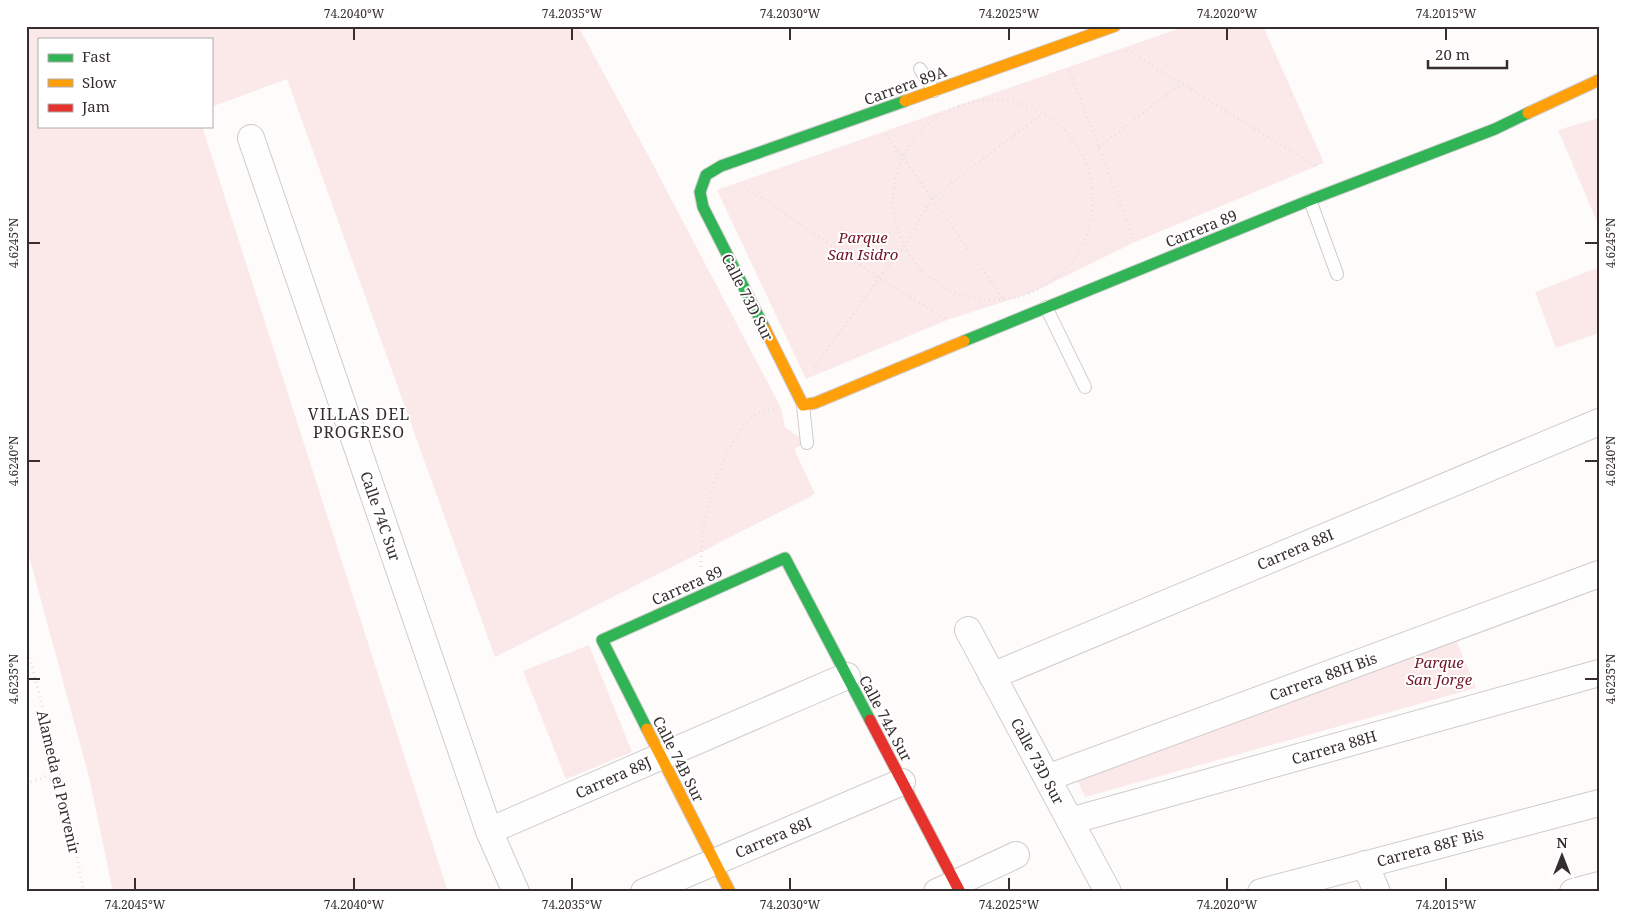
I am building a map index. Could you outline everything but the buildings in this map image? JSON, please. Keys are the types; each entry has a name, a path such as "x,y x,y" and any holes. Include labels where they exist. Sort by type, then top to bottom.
{"street":[{"name":"Carrera 89A","path":"706,175 720,166 1115,26"},
{"name":"Carrera 89","path":"809,404 1310,200 1494,129 1599,80"},
{"name":"Calle 74C Sur","path":"251,138 489,831 516,892"},
{"name":"Calle 73D Sur","path":"706,175 700,192 703,207 809,404"},
{"name":"Carrera 88I","path":"992,676 1599,422"},
{"name":"Carrera 89","path":"602,640 785,558"},
{"name":"Calle 74A Sur","path":"785,558 902,782 951,889"},
{"name":"Carrera 88H Bis","path":"1047,778 1599,574"},
{"name":"Calle 73D Sur","path":"968,630 1108,892"},
{"name":"Calle 74B Sur","path":"602,640 730,892"},
{"name":"Carrera 88H","path":"1070,821 1599,673"},
{"name":"Carrera 88J","path":"489,831 847,676"},
{"name":"Carrera 88I","path":"644,892 902,782"},
{"name":"Carrera 88F Bis","path":"1267,891 1599,803"},
{"path":"951,889 1016,855"},
{"path":"1365,864 1377,892"},
{"path":"1573,892 1599,885"}],"lane":[{"path":"920,69 934,91"},
{"path":"1310,200 1337,274"},
{"path":"1046,307 1085,387"},
{"path":"808,443 809,404"}],"path":[{"path":"1098,32 1315,166 1310,200"},
{"path":"1059,46 1146,266"},
{"path":"1099,147 1181,84"},
{"path":"995,100 1029,106 1058,123 1080,149 1092,180 1093,214 1082,246 1062,273 1033,292 1004,299 975,298 946,288 922,271 904,247 894,214 894,180 903,158 908,147 931,121 962,105 995,100"},
{"path":"703,595 701,550 705,522 724,459 743,426 752,417 764,410 809,404 806,379 879,278 904,247 932,198 1042,114"},
{"path":"861,116 884,132 1018,318"},
{"path":"706,175 739,182 879,278 947,320 970,338"},
{"name":"Alameda el Porvenir","path":"26,643 59,771 84,892"},
{"path":"26,784 59,771"}],"green space":[{"path":"26,26 578,26 781,408 785,427 807,443 794,449 815,494 495,657 287,79 212,107 212,38 38,38 38,128 203,128 448,892 113,892 89,777 26,545"},
{"name":"Parque San Isidro","path":"1186,26 1263,26 1324,163 1135,242 1033,292 947,320 806,379 717,190"},
{"path":"1599,118 1599,226 1558,130"},
{"path":"1599,267 1599,333 1556,348 1535,292"},
{"name":"Parque San Jorge","path":"1455,637 1476,688 1085,797 1075,775"},
{"path":"589,645 632,752 566,779 523,671"}],"traffic: fast":[{"path":"765,329 703,207 700,192 706,175 721,166 905,101"},
{"path":"964,341 1310,200 1495,129 1528,113"},
{"path":"647,729 602,640 785,558 870,720"}],"traffic: slow":[{"path":"905,101 1115,26"},
{"path":"1528,113 1599,80"},
{"path":"765,329 803,405 815,403 964,341"},
{"path":"647,729 730,892"}],"traffic: jam":[{"path":"870,720 960,892"}],"district":[{"name":"VILLAS DEL PROGRESO","path":"359,423"}]}
